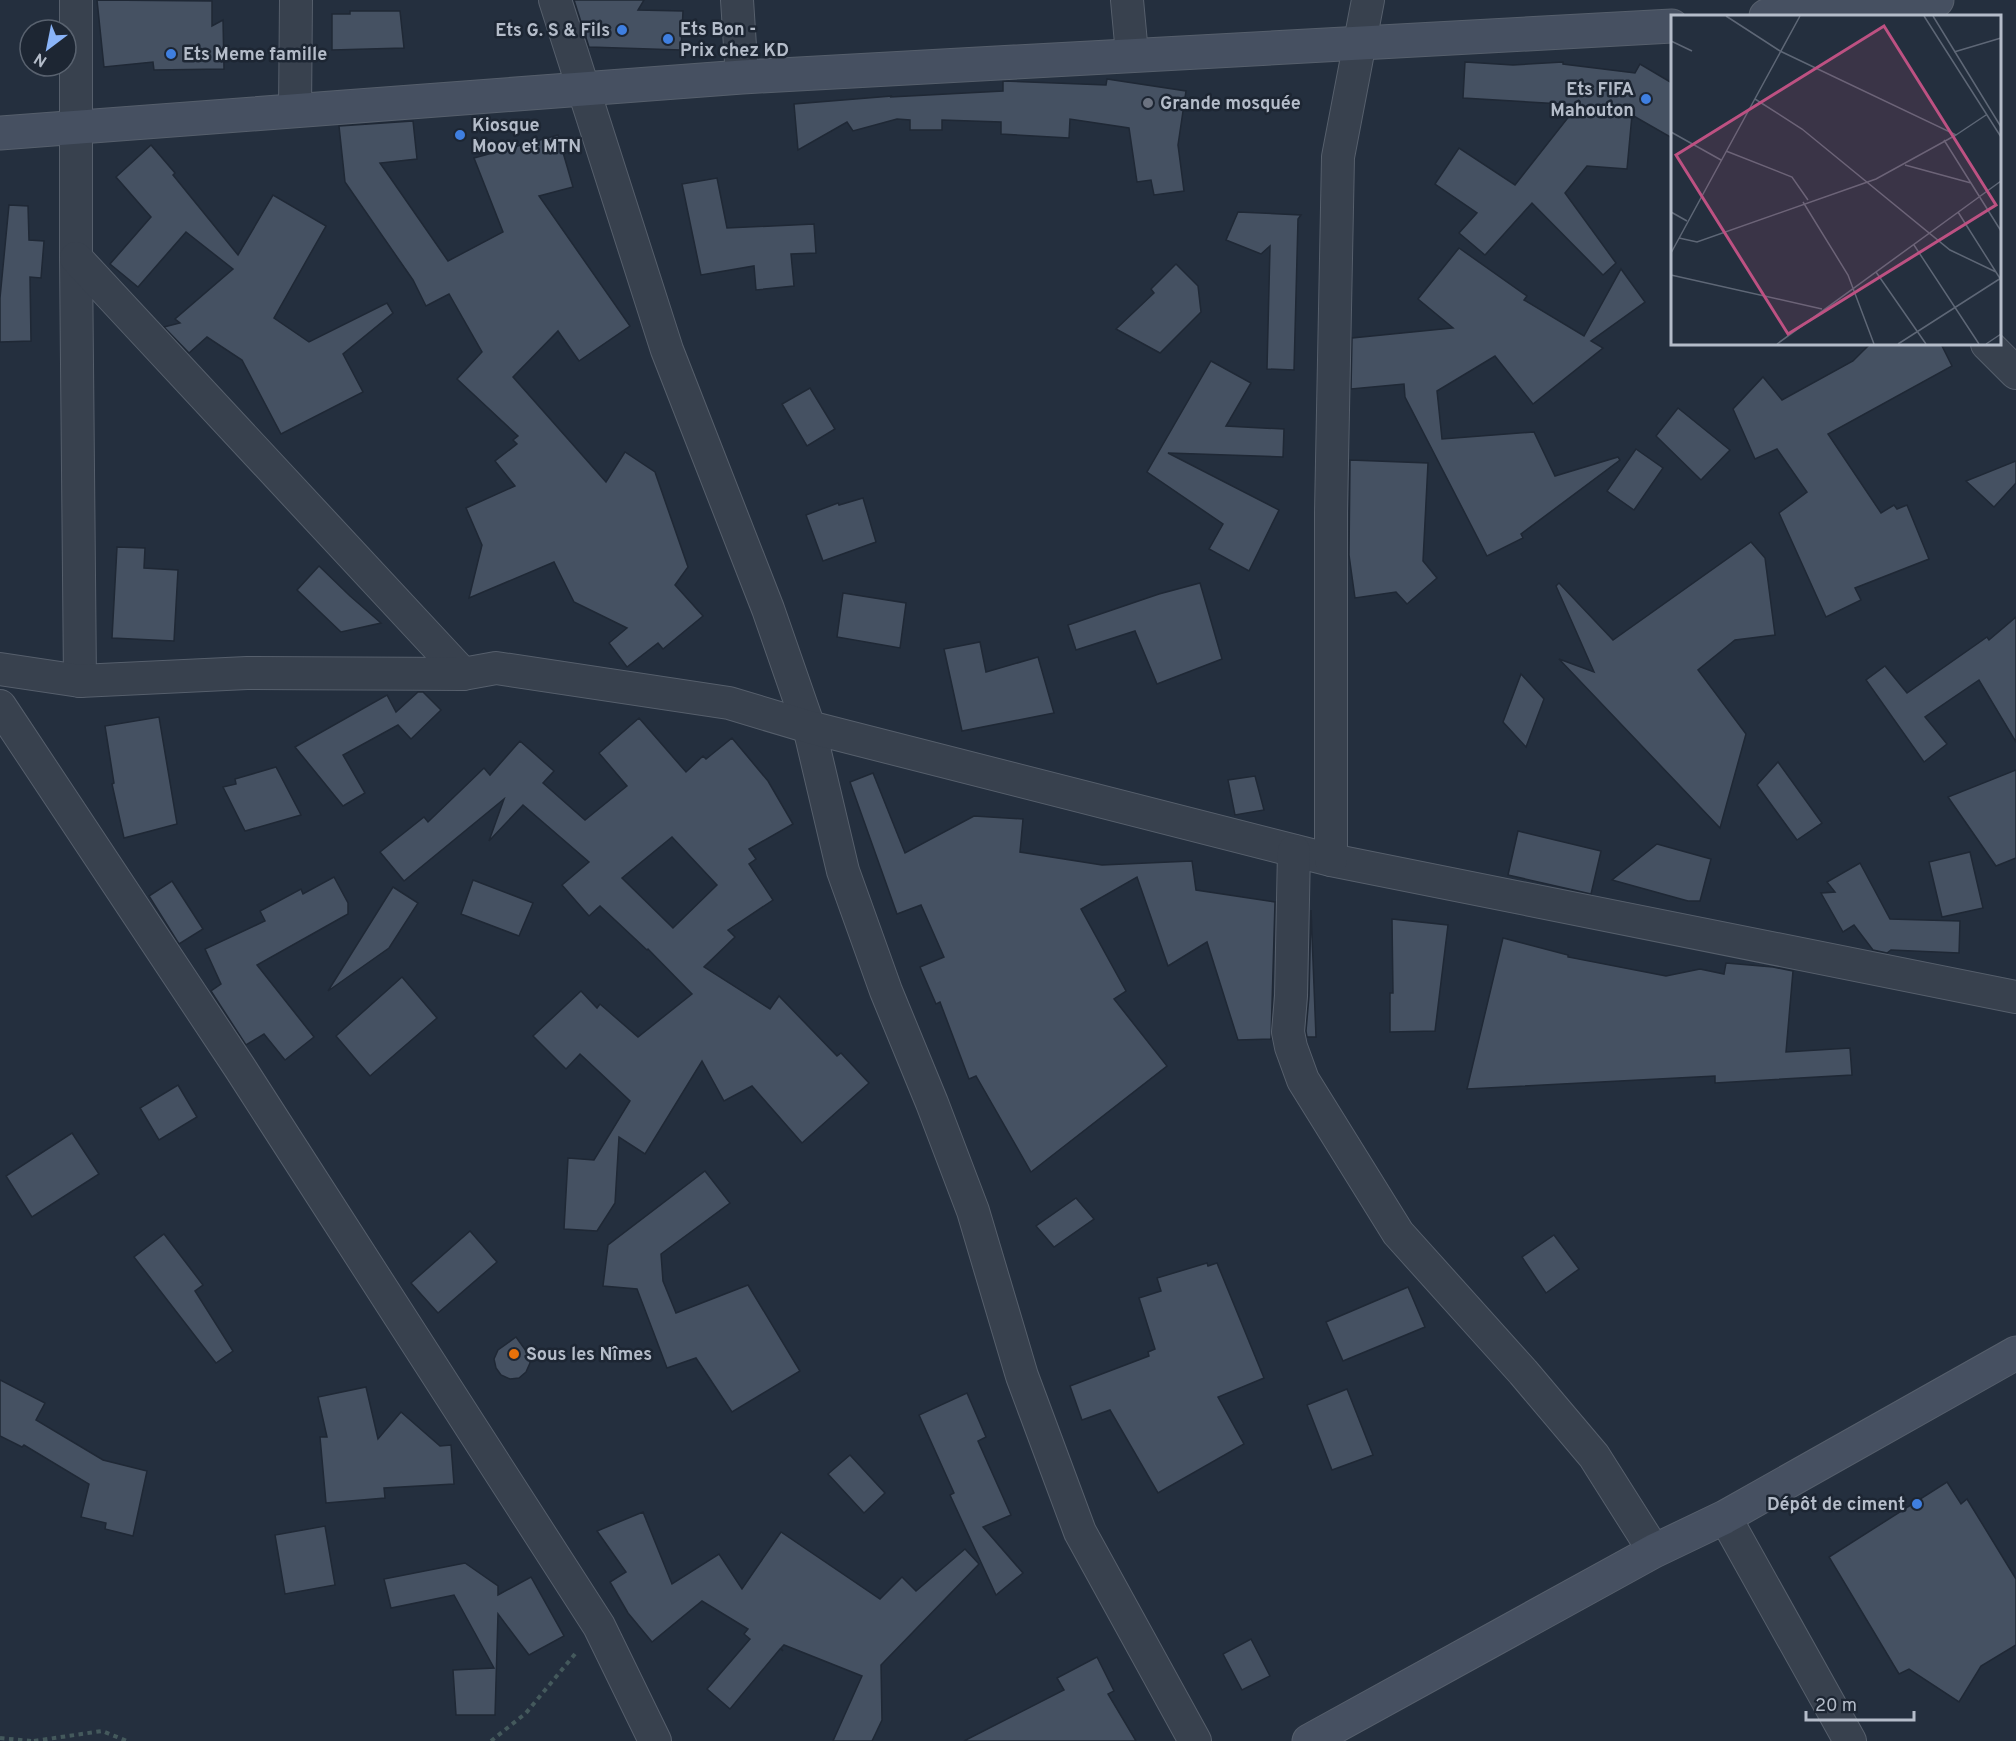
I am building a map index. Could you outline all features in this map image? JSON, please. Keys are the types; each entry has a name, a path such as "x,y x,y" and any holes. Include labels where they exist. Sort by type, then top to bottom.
{"street":[{"path":"76,0 80,681"},
{"path":"295,110 296,0"},
{"path":"555,0 667,350 768,609 809,727 843,871 886,992 973,1211 1022,1376 1080,1532 1195,1741"},
{"path":"737,0 742,77"},
{"path":"1127,0 1132,54"},
{"path":"1331,860 1331,512 1338,157 1358,42 1368,0"},
{"path":"1777,15 1937,0"},
{"path":"0,133 742,77 1132,54 1671,27"},
{"path":"76,258 464,674"},
{"path":"1988,345 2016,373"},
{"path":"0,669 80,681 247,673 464,674 496,668 729,703 809,727 1331,860 2016,997"},
{"path":"0,706 240,1068 599,1626 655,1741"},
{"path":"1294,851 1291,996 1288,1032 1303,1080 1398,1233 1523,1372 1594,1456 1654,1551"},
{"path":"1309,1741 1654,1551 1725,1517 2016,1353"},
{"path":"1725,1517 1850,1741"}],"path":[{"path":"490,1741 526,1713 599,1626"},
{"path":"0,1738 33,1741 102,1731 127,1741"}],"building":[{"path":"97,0 212,1 212,26 223,20 224,69 154,70 153,62 104,67"},
{"path":"574,0 644,0 638,10 683,11 681,50 589,47"},
{"path":"350,11 400,11 404,48 332,50 332,14 350,14"},
{"path":"1465,62 1513,65 1563,62 1563,64 1635,73 1640,64 1671,82 1671,137 1632,115 1627,169 1587,166 1565,193 1616,263 1603,275 1532,203 1485,255 1459,233 1477,213 1435,184 1459,148 1515,185 1578,105 1463,98"},
{"path":"1107,79 1186,91 1178,145 1184,191 1154,195 1151,180 1137,182 1129,128 1070,119 1069,138 1001,134 1001,122 942,120 942,130 910,130 910,120 897,119 853,131 847,122 798,150 794,104 892,96 890,97 1003,91 1003,81 1106,85"},
{"path":"413,121 417,159 380,163 448,261 503,232 474,158 558,135 573,187 539,196 630,326 579,361 558,331 513,377 606,482 625,452 655,472 688,567 675,585 703,616 663,649 658,643 627,667 609,643 627,628 574,602 554,562 469,598 482,545 466,508 515,486 495,461 517,444 513,440 518,436 457,379 482,352 449,294 426,306 413,280 345,182 339,126"},
{"path":"151,145 238,255 273,195 326,226 274,318 309,342 387,303 393,313 343,354 363,392 281,434 242,360 207,337 189,353 164,327 180,323 175,319 233,269 186,232 138,287 110,264 151,217 116,177"},
{"path":"717,178 727,228 814,224 816,253 791,254 794,286 756,290 754,266 701,275 682,184"},
{"path":"9,205 28,206 29,240 44,241 41,278 30,277 31,341 0,342 0,298"},
{"path":"1238,212 1301,215 1298,219 1294,370 1267,369 1270,246 1261,254 1226,240"},
{"path":"1459,248 1527,296 1524,300 1584,336 1621,269 1645,302 1591,341 1603,348 1533,404 1495,356 1437,391 1442,439 1534,432 1555,476 1618,457 1620,460 1521,534 1523,538 1487,556 1405,397 1404,384 1351,389 1352,338 1453,328 1418,299"},
{"path":"1176,264 1198,286 1201,312 1160,353 1116,329 1154,293 1151,289"},
{"path":"1869,345 1942,345 1952,366 1828,434 1881,513 1894,505 1897,509 1907,505 1929,559 1855,588 1861,600 1826,617 1779,513 1807,492 1777,449 1755,459 1733,409 1763,377 1782,400 1853,361"},
{"path":"1211,361 1251,383 1226,426 1284,429 1283,457 1168,453 1279,510 1249,571 1209,549 1223,524 1147,472"},
{"path":"810,388 835,429 807,446 782,404"},
{"path":"1678,408 1730,450 1701,480 1656,436"},
{"path":"1636,449 1663,468 1634,510 1607,491"},
{"path":"1350,460 1428,463 1423,561 1437,578 1407,604 1396,592 1355,598 1349,555"},
{"path":"2016,461 2016,483 1994,507 1966,481"},
{"path":"863,498 876,542 823,561 806,515 838,503 839,505"},
{"path":"1751,542 1765,558 1775,635 1735,640 1698,670 1746,734 1720,828 1559,659 1594,672 1556,586 1559,583 1613,640"},
{"path":"117,547 145,548 144,568 178,570 174,641 112,638"},
{"path":"319,566 381,623 341,632 297,590"},
{"path":"1200,583 1222,659 1157,684 1135,631 1076,650 1068,625 1159,594"},
{"path":"843,593 906,603 900,648 837,637"},
{"path":"2016,617 2016,742 1979,680 1925,717 1947,744 1924,762 1866,680 1885,666 1907,693 1987,637 1989,640"},
{"path":"980,642 986,672 1038,657 1054,713 962,731 944,649"},
{"path":"1521,674 1544,699 1526,747 1503,722"},
{"path":"418,692 423,692 441,710 411,739 398,725 343,755 365,793 343,806 295,747 387,695 396,712"},
{"path":"159,717 177,824 124,838 112,784 114,783 105,726"},
{"path":"639,718 686,772 703,756 706,759 732,738 768,781 793,824 749,849 756,859 749,864 773,900 728,930 735,937 704,967 770,1009 779,996 837,1056 841,1053 869,1083 802,1143 752,1086 724,1101 702,1061 645,1154 619,1137 615,1203 597,1231 564,1229 568,1158 594,1160 630,1101 580,1054 566,1069 533,1036 581,991 597,1008 600,1004 638,1037 692,994 648,949 600,906 589,916 562,885 589,862 523,805 489,841 504,799 404,881 380,852 424,817 428,822 484,768 490,775 520,741 554,771 543,783 585,820 627,786 599,753","holes":["672,837 717,885 673,928 622,878"]},
{"path":"1778,762 1822,823 1797,840 1757,785"},
{"path":"276,767 301,815 245,831 223,787 236,784 235,779"},
{"path":"2016,770 2016,858 1996,866 1948,797"},
{"path":"873,773 905,853 974,816 1023,819 1020,852 1102,865 1192,861 1196,890 1275,902 1271,1039 1238,1040 1207,942 1168,966 1137,877 1081,909 1126,991 1114,999 1167,1066 1031,1172 976,1076 969,1079 940,1002 936,1004 920,967 944,957 921,905 897,914 850,782"},
{"path":"1255,776 1264,810 1235,815 1228,780"},
{"path":"1518,831 1601,851 1591,894 1508,875"},
{"path":"1657,844 1711,859 1700,901 1688,901 1612,880"},
{"path":"1970,852 1983,908 1942,917 1929,862"},
{"path":"1860,863 1890,919 1960,921 1959,953 1891,950 1887,953 1873,950 1854,925 1843,932 1821,893 1835,892 1827,882"},
{"path":"334,877 348,903 348,914 257,965 314,1037 285,1060 264,1034 246,1045 211,991 221,984 205,949 265,921 260,911 301,889 303,894"},
{"path":"473,880 533,903 519,936 461,914"},
{"path":"172,881 203,929 179,944 149,896"},
{"path":"393,887 418,903 389,948 328,991"},
{"path":"1311,910 1316,1037 1307,1037 1306,1031"},
{"path":"1392,919 1448,925 1435,1031 1390,1032 1390,993 1393,993"},
{"path":"1503,938 1568,955 1568,957 1666,976 1700,969 1724,974 1726,963 1793,971 1786,1052 1850,1048 1852,1075 1715,1083 1715,1076 1467,1089"},
{"path":"402,977 437,1018 370,1076 336,1036"},
{"path":"178,1085 197,1117 159,1140 140,1108"},
{"path":"72,1133 99,1174 32,1217 6,1176"},
{"path":"705,1171 730,1203 661,1254 663,1281 676,1313 748,1285 800,1371 732,1412 696,1358 667,1368 637,1289 603,1286 608,1245"},
{"path":"1076,1198 1094,1219 1054,1247 1036,1226"},
{"path":"470,1231 497,1262 438,1313 411,1283"},
{"path":"164,1234 203,1285 195,1291 233,1351 216,1363 134,1257"},
{"path":"1554,1235 1579,1269 1546,1293 1522,1257"},
{"path":"1207,1263 1208,1266 1217,1263 1264,1378 1218,1397 1244,1444 1158,1493 1110,1410 1082,1420 1070,1386 1149,1356 1148,1352 1155,1349 1139,1298 1161,1291 1157,1278"},
{"path":"1408,1287 1425,1327 1343,1361 1326,1322"},
{"path":"516,1337 529,1355 530,1363 526,1372 519,1378 510,1379 501,1375 494,1359 498,1350"},
{"path":"0,1380 45,1403 36,1420 103,1460 147,1471 133,1536 105,1529 106,1523 81,1517 89,1484 24,1445 22,1447 0,1436"},
{"path":"366,1387 378,1439 401,1412 440,1446 451,1445 454,1484 384,1488 385,1498 326,1503 320,1437 327,1437 318,1397"},
{"path":"1347,1389 1373,1455 1332,1470 1307,1405"},
{"path":"967,1393 986,1437 978,1441 1011,1515 983,1527 1023,1573 996,1595 950,1495 954,1493 919,1415"},
{"path":"850,1455 885,1493 864,1513 828,1474"},
{"path":"1947,1482 1961,1504 1967,1499 2016,1579 2016,1645 1981,1666 1959,1702 1909,1669 1899,1674 1829,1557"},
{"path":"643,1512 672,1584 719,1554 742,1589 781,1532 880,1599 902,1577 916,1591 965,1549 979,1564 881,1665 882,1720 872,1741 833,1741 862,1676 784,1645 781,1648 783,1651 780,1649 730,1709 707,1689 750,1639 744,1634 748,1629 702,1601 652,1642 628,1613 610,1582 626,1572 597,1531"},
{"path":"325,1526 335,1585 285,1594 275,1535"},
{"path":"465,1563 498,1586 498,1595 531,1577 564,1636 529,1655 498,1614 495,1715 456,1715 453,1670 494,1668 454,1595 391,1608 384,1579"},
{"path":"1251,1639 1270,1676 1242,1690 1223,1654"},
{"path":"1097,1657 1114,1691 1108,1694 1136,1741 964,1741 1064,1690 1057,1678"}],"place":[{"name":"Ets G. S & Fils","path":"622,30"},
{"name":"Ets Bon - Prix chez KD","path":"668,39"},
{"name":"Ets Meme famille","path":"171,54"},
{"name":"Ets FIFA Mahouton","path":"1646,99"},
{"name":"Grande mosquée","path":"1148,103"},
{"name":"Kiosque Moov et MTN","path":"460,135"},
{"name":"Sous les Nîmes","path":"514,1354"},
{"name":"Dépôt de ciment","path":"1917,1504"}]}
